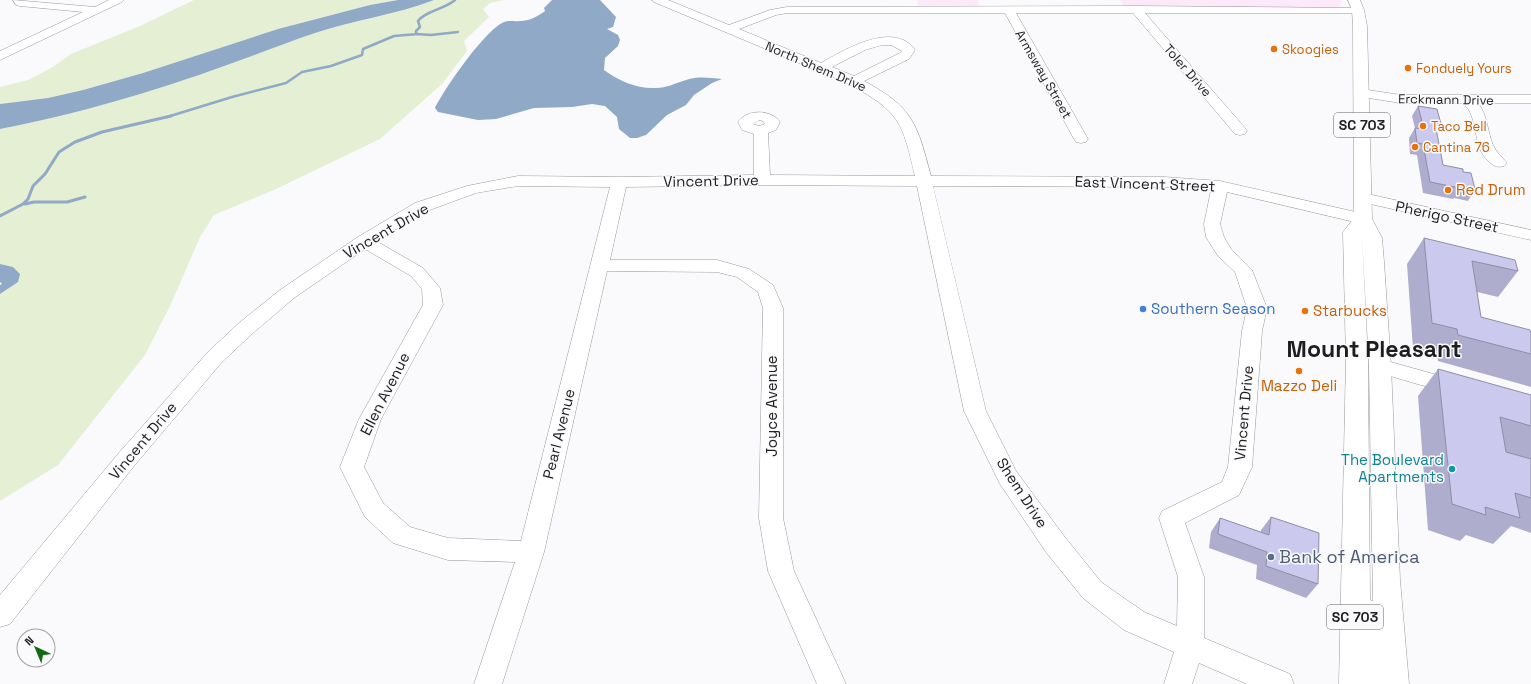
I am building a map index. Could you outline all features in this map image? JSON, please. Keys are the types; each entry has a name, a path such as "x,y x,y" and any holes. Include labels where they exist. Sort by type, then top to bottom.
{"main road":[{"name":"SC 703","path":"1358,3 1360,31 1363,209 1372,241 1380,366 1386,580 1393,684"},
{"name":"SC 703","path":"1355,684 1357,360 1352,232 1363,209"},
{"path":"1357,515 1367,560 1373,664 1381,684"}],"street":[{"path":"0,56 117,0"},
{"name":"North Shem Drive","path":"661,0 854,81 880,95 893,105 904,118 915,148 924,181"},
{"path":"13,1 20,3 95,10"},
{"path":"730,30 774,12 787,10 1135,9 1358,3"},
{"name":"Armsway Street","path":"1008,9 1081,139"},
{"name":"Toler Drive","path":"1135,9 1240,131"},
{"path":"822,68 873,42 886,41 901,43 909,50 905,56 854,81"},
{"name":"Erckmann Drive","path":"1361,93 1401,100 1531,99"},
{"path":"1465,99 1472,103 1477,110 1488,151 1499,163"},
{"path":"761,130 762,180"},
{"name":"Vincent Drive","path":"0,615 126,460 215,357 246,328 288,294 364,241 421,207 473,189 518,181 924,181"},
{"name":"East Vincent Street","path":"924,181 1164,182 1220,186 1363,209"},
{"name":"Shem Drive","path":"924,181 975,411 1008,477 1055,544 1092,590 1134,621 1280,684"},
{"name":"Pearl Avenue","path":"488,684 531,552 619,182"},
{"name":"Vincent Drive","path":"1178,684 1190,646 1191,577 1172,518 1231,488 1240,467 1252,331 1257,308 1243,270 1224,252 1215,237 1212,224 1220,186"},
{"name":"Pherigo Street","path":"1363,209 1531,235"},
{"name":"Ellen Avenue","path":"364,241 417,272 431,288 433,304 370,419 352,467 374,510 402,535 448,550 531,552"},
{"name":"Joyce Avenue","path":"600,265 717,266 743,274 766,289 773,308 771,518 781,571 832,684"},
{"path":"1380,366 1472,392"}],"shaded area":[{"path":"917,0 978,0 979,8 919,9"},
{"path":"1120,0 1342,0 1341,6 1338,7 1125,8"}],"green space":[{"path":"194,0 398,0 370,5 278,29 143,73 83,90 48,98 0,104 0,87 28,80 53,67 71,54 140,26"},
{"path":"434,0 504,0 490,3 483,9 489,17 464,41 467,51 442,84 380,139 276,189 214,215 200,237 171,304 145,355 58,465 0,501 0,294 18,282 13,267 0,264 0,129 57,117 143,93 200,75 315,33 345,24 404,10"}],"water":[{"path":"398,0 434,0 404,10 345,24 315,33 200,75 143,93 57,117 0,129 0,104 48,98 83,90 143,73 278,29 370,5"},
{"path":"552,0 600,0 616,17 613,27 607,29 618,35 620,40 618,46 605,58 604,70 622,81 635,86 660,88 695,78 722,79 712,83 694,95 686,105 667,115 646,135 637,138 630,138 619,129 617,117 605,106 592,104 572,107 534,108 496,119 478,120 438,112 435,108 447,87 476,47 496,27 508,21 523,21 536,17 545,11 544,8"},
{"path":"0,264 13,267 20,274 18,282 0,294 0,285 2,284 0,282"}],"building":[{"path":"1418,106 1437,109 1441,124 1435,123 1443,165 1463,169 1463,172 1471,173 1475,189 1460,186 1460,188 1430,182 1423,144 1417,143 1415,128 1424,129"},
{"path":"1424,238 1515,260 1518,271 1472,261 1481,317 1530,330 1531,354 1458,335 1457,329 1432,323"},
{"path":"1438,369 1531,395 1531,426 1500,417 1506,452 1531,459 1531,498 1515,493 1520,518 1485,507 1486,515 1452,504"},
{"path":"1271,517 1319,533 1318,584 1266,566 1267,552 1218,534 1220,518 1269,535"}],"waterway":[{"path":"417,34 416,31 420,27 418,21 421,18 455,0"},
{"path":"417,34 431,35 458,32"},
{"path":"168,117 232,97 286,83 302,72 331,66 362,55 363,49 394,36 417,34"},
{"path":"0,216 23,204 28,199 33,186 45,174 59,152 75,142 102,132 168,117"},
{"path":"25,204 34,202 67,202 85,197"}],"place":[{"name":"Skoogies","path":"1274,49"},
{"name":"Fonduely Yours","path":"1408,68"},
{"name":"Taco Bell","path":"1423,126"},
{"name":"Cantina 76","path":"1415,147"},
{"name":"Red Drum","path":"1448,190"},
{"name":"Southern Season","path":"1143,309"},
{"name":"Starbucks","path":"1305,311"},
{"name":"Mazzo Deli","path":"1299,371"},
{"name":"The Boulevard Apartments","path":"1452,469"},
{"name":"Bank of America","path":"1271,557"}],"district":[{"name":"Mount Pleasant","path":"1374,349"}]}
